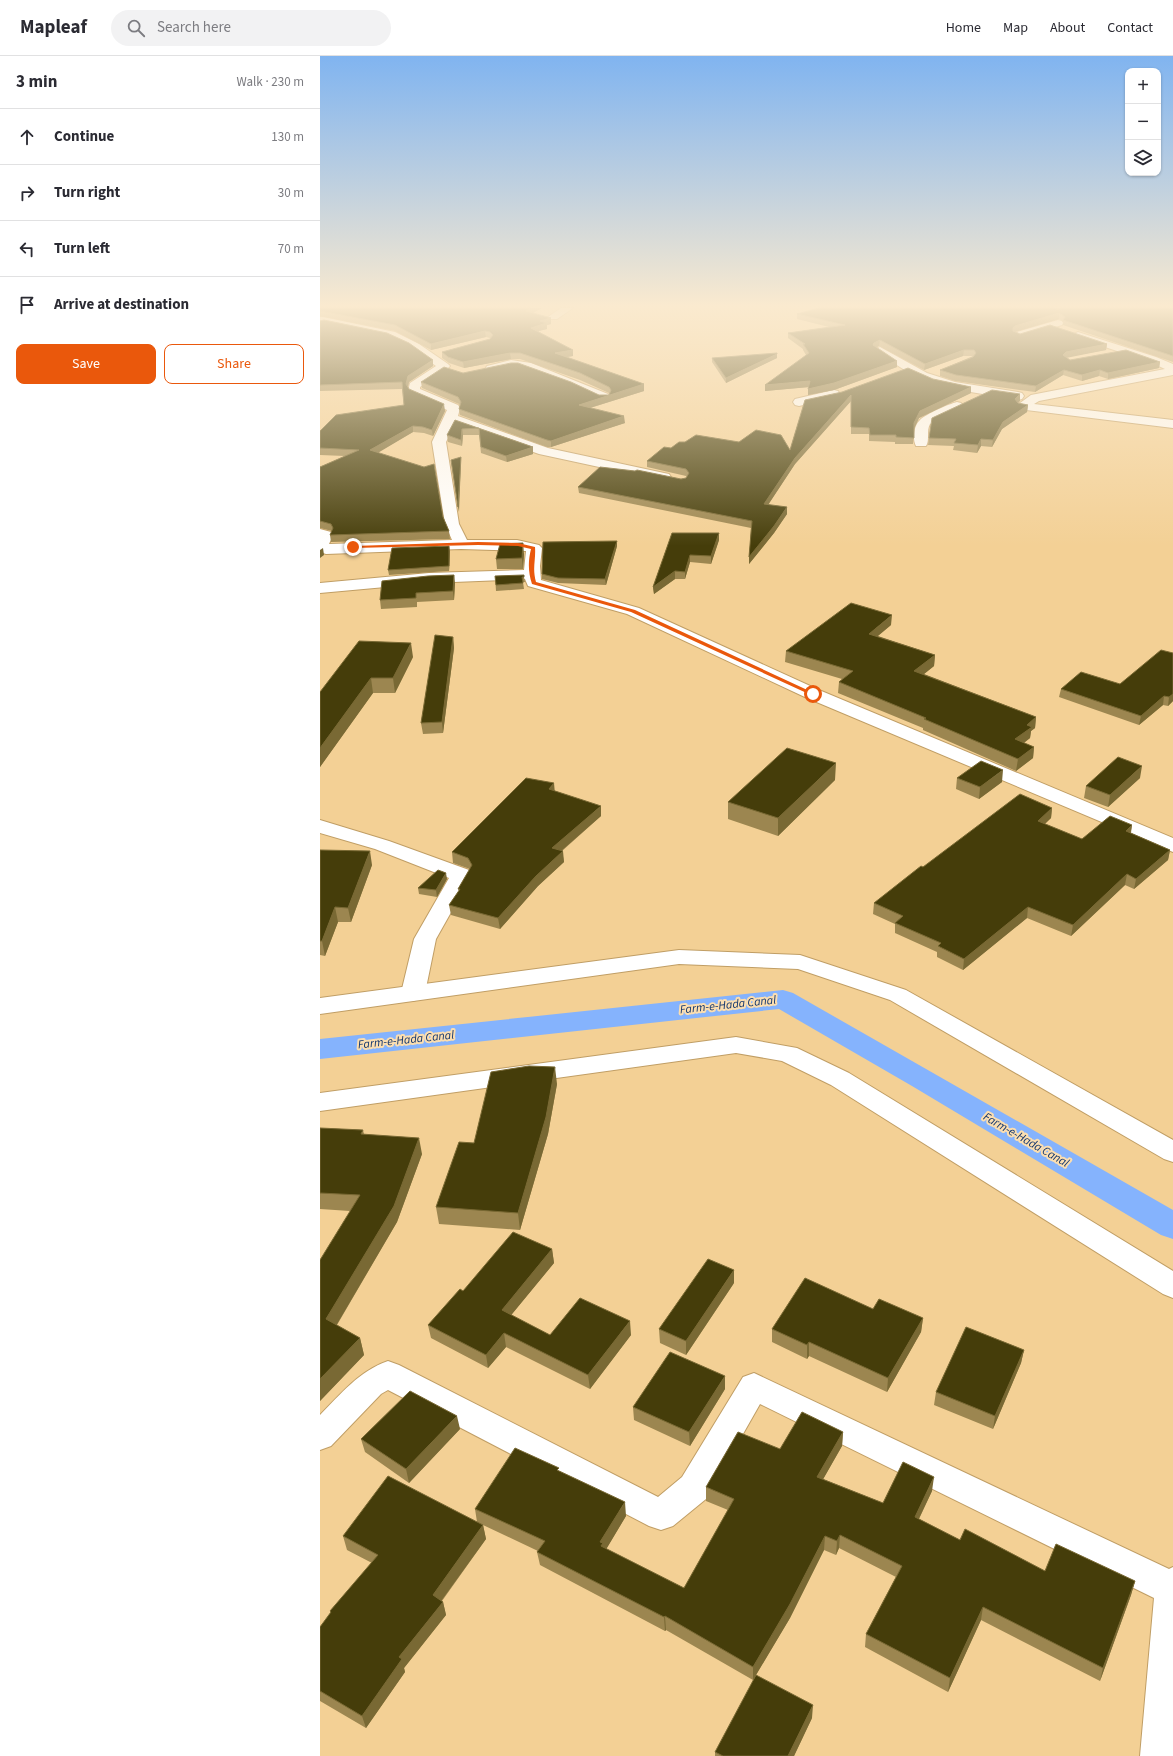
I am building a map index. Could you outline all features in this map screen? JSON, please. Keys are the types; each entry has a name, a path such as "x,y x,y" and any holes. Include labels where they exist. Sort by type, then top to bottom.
{"street":[{"path":"414,387 414,391 454,408 451,418 439,442 452,524 461,544"},
{"path":"583,387 604,397"},
{"path":"961,387 1035,398 1086,387"},
{"path":"799,402 843,392"},
{"path":"921,443 921,430 925,422 987,392"},
{"path":"1035,398 1022,406 1173,424"},
{"path":"451,418 544,451 673,478"},
{"path":"320,533 326,535 320,547 326,549 461,544 518,545 534,548 531,559 534,583 633,611 813,694 1173,846"},
{"path":"320,588 429,578 532,574"},
{"path":"320,826 382,845 460,875 424,939 413,993"},
{"path":"320,1006 679,957 800,962 898,995 1173,1152"},
{"path":"320,1102 736,1045 788,1054 840,1078 1173,1286"},
{"path":"320,1436 370,1385 388,1374 661,1515 694,1488 754,1386 1173,1588 1159,1756"}],"building":[{"path":"402,387 408,387 444,404 432,430 413,426 370,450 424,467 434,464 443,517 449,531 330,535 333,528 331,524 320,521 320,467 359,450 320,448 320,431 336,415 404,405"},
{"path":"434,387 582,387 599,395 609,395 611,390 609,387 634,387 579,405 624,416 551,441 459,409 461,402 458,397"},
{"path":"855,387 970,387 920,411 914,423 914,438 896,437 896,435 870,435 869,428 851,427 851,395 795,458 764,504 787,507 749,557 752,521 578,487 600,467 637,470 681,479 686,478 689,473 686,469 647,461 664,447 671,448 679,442 685,442 696,435 739,442 756,430 781,435 790,450 805,400 842,392"},
{"path":"992,390 1020,394 1015,399 1018,403 1028,405 1003,422 993,440 981,439 978,445 954,443 956,439 929,438 932,418"},
{"path":"455,420 478,428 462,429 461,440 447,435"},
{"path":"479,428 533,447 506,456 481,447"},
{"path":"461,457 458,507 451,460"},
{"path":"672,533 719,533 711,556 690,555 685,572 675,571 653,587"},
{"path":"617,541 605,579 558,578 542,574 543,542"},
{"path":"523,543 522,558 496,559 500,544"},
{"path":"449,546 449,566 388,570 392,548"},
{"path":"454,575 453,591 416,593 416,598 380,600 382,581"},
{"path":"524,575 524,577 522,577 523,583 496,585 495,576"},
{"path":"851,603 892,615 869,634 935,655 914,671 1036,717 1027,725 1032,727 1015,739 1034,747 1018,759 924,719 926,718 839,682 853,671 786,651"},
{"path":"435,635 453,637 442,722 421,723"},
{"path":"359,641 411,643 393,678 371,678 320,748 320,692"},
{"path":"1161,650 1173,653 1173,694 1169,697 1164,696 1141,716 1061,689 1081,672 1120,684"},
{"path":"787,748 836,763 778,818 728,802"},
{"path":"1118,757 1142,766 1110,795 1086,786"},
{"path":"981,761 1003,770 980,787 957,778"},
{"path":"526,778 554,783 549,789 601,806 552,848 563,851 536,876 498,918 449,905 460,889 458,889 472,865 468,858 452,852"},
{"path":"1020,794 1052,808 1038,821 1082,839 1110,816 1132,825 1126,831 1170,850 1136,879 1127,874 1073,925 1028,907 964,959 938,946 941,943 895,923 903,916 874,903 921,866 923,867"},
{"path":"320,850 370,851 348,908 335,907 322,941 320,941"},
{"path":"438,870 446,873 436,890 418,888"},
{"path":"529,1066 555,1067 546,1117 518,1213 436,1207 459,1142 474,1143 491,1072"},
{"path":"320,1128 363,1130 361,1134 419,1138 394,1206 326,1319 360,1338 320,1379 320,1260 360,1195 320,1193"},
{"path":"513,1232 552,1249 502,1310 550,1335 580,1298 630,1321 588,1375 504,1333 486,1355 428,1325 460,1289 463,1291"},
{"path":"708,1259 734,1270 686,1341 659,1329"},
{"path":"805,1278 873,1309 879,1299 923,1318 888,1378 809,1342 807,1345 772,1329"},
{"path":"966,1327 1024,1350 995,1416 936,1392"},
{"path":"670,1352 725,1376 689,1432 633,1407"},
{"path":"410,1391 457,1416 406,1469 361,1439"},
{"path":"802,1412 843,1432 817,1477 883,1503 903,1462 934,1477 915,1517 960,1540 965,1529 1045,1571 1056,1544 1135,1581 1103,1668 983,1607 950,1678 866,1634 902,1566 840,1535 837,1541 825,1536 790,1604 753,1667 665,1616 664,1617 537,1552 545,1541 475,1509 515,1448 559,1468 557,1470 625,1502 600,1542 603,1543 601,1546 684,1588 734,1499 706,1487 738,1432 780,1449"},
{"path":"388,1476 483,1525 433,1595 443,1602 399,1657 402,1659 362,1716 320,1691 320,1627 331,1612 330,1611 378,1555 343,1536"},
{"path":"756,1675 813,1705 788,1756 723,1756 715,1752"}],"waterway":[{"name":"Farm-e-Hada Canal","path":"320,1049 783,999 923,1079 1173,1226"}],"route":[{"path":"353,547 478,544 518,545 534,548 531,559 534,583 633,611 813,694"}]}
